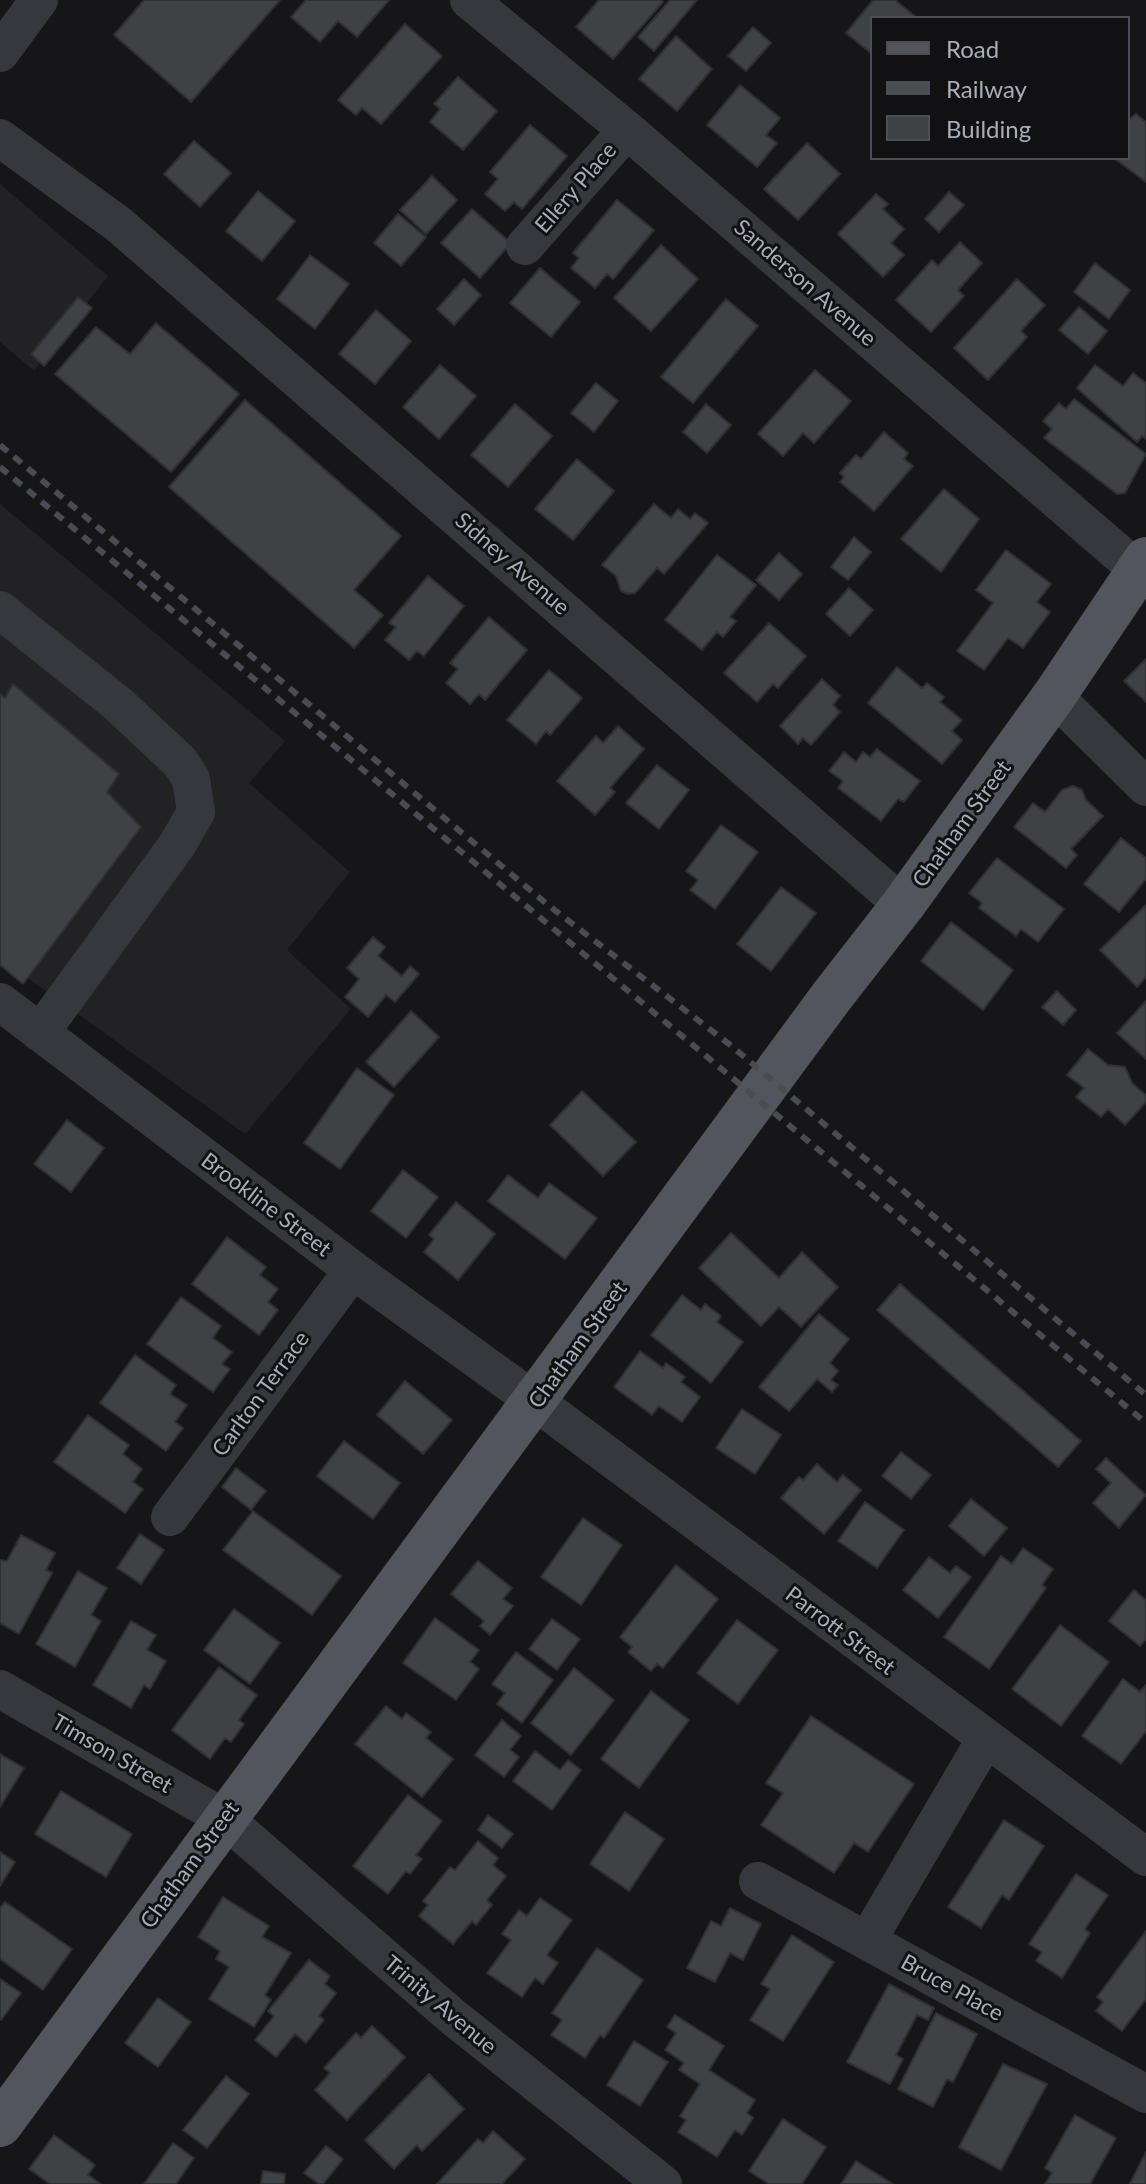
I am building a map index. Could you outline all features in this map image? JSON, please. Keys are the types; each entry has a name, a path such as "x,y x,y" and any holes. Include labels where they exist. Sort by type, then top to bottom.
{"main road":[{"name":"Chatham Street","path":"0,2125 224,1818 536,1402 832,996 903,905 1054,696 1142,564"}],"street":[{"path":"0,53 39,0"},
{"name":"Sanderson Avenue","path":"469,0 1142,564"},
{"name":"Ellery Place","path":"525,246 627,130"},
{"name":"Sidney Avenue","path":"0,138 118,224 903,905"},
{"path":"0,610 118,704 180,762 191,779 196,812 177,845 40,1033"},
{"path":"1054,696 1146,787"},
{"name":"Brookline Street","path":"0,1002 353,1270 536,1402"},
{"name":"Carlton Terrace","path":"170,1517 353,1270"},
{"name":"Parrott Street","path":"536,1402 985,1740 1146,1857"},
{"name":"Timson Street","path":"0,1689 224,1818"},
{"path":"867,1941 985,1740"},
{"name":"Trinity Avenue","path":"224,1818 453,2017 663,2184"},
{"name":"Bruce Place","path":"758,1881 1146,2094"}],"shaded area":[{"path":"0,184 108,276 34,371 0,342"},
{"path":"0,504 285,741 249,783 350,872 287,950 351,1009 245,1134 0,958"}],"building":[{"path":"144,0 280,0 191,102 114,35"},
{"path":"306,0 389,0 357,37 338,21 320,42 291,17"},
{"path":"599,0 663,2 613,59 576,27"},
{"path":"670,0 697,0 654,51 638,37"},
{"path":"873,0 895,0 915,16 870,16 870,52 846,33"},
{"path":"405,24 442,56 381,124 362,108 356,115 338,100"},
{"path":"753,27 771,43 746,71 728,56"},
{"path":"676,36 712,69 677,111 639,79"},
{"path":"458,77 497,111 463,150 430,122 440,109 434,104"},
{"path":"740,85 780,118 766,135 777,143 757,167 707,125"},
{"path":"1136,114 1146,122 1146,182 1117,160 1130,160 1130,118"},
{"path":"530,125 567,156 522,209 514,202 505,211 485,194 498,179 490,172"},
{"path":"194,141 231,173 200,207 164,174"},
{"path":"807,143 840,174 798,220 764,189"},
{"path":"432,176 457,200 426,234 400,210"},
{"path":"258,191 295,221 262,261 226,231"},
{"path":"949,192 964,205 939,232 925,219"},
{"path":"876,194 888,204 883,209 904,229 891,243 904,255 883,277 838,234"},
{"path":"617,200 654,230 613,279 607,274 595,288 571,268 579,258 573,253"},
{"path":"472,209 511,243 480,278 441,243"},
{"path":"398,214 426,237 401,266 374,243"},
{"path":"960,242 982,263 958,290 964,296 931,332 896,300 932,260 938,266"},
{"path":"661,245 698,279 651,331 614,298"},
{"path":"310,255 349,284 315,329 277,299"},
{"path":"1095,263 1130,290 1109,319 1074,292"},
{"path":"540,268 580,302 551,337 510,303"},
{"path":"464,279 481,295 454,325 437,309"},
{"path":"1017,279 1045,305 1021,331 1027,337 988,380 954,348"},
{"path":"78,297 92,308 44,366 31,354"},
{"path":"726,299 758,326 693,403 661,377"},
{"path":"1079,307 1107,331 1088,354 1059,330"},
{"path":"376,310 411,341 375,384 339,354"},
{"path":"156,323 239,394 171,472 55,374 96,327 130,354"},
{"path":"440,365 476,396 439,439 403,407"},
{"path":"1095,365 1123,386 1133,373 1146,383 1146,439 1142,436 1137,442 1077,388"},
{"path":"815,370 851,401 814,443 803,433 783,456 758,434"},
{"path":"596,383 618,401 594,432 571,413"},
{"path":"1074,399 1146,454 1125,493 1117,494 1044,438 1052,429 1043,421 1059,403 1066,409"},
{"path":"245,400 401,536 354,590 383,615 354,648 169,487"},
{"path":"515,404 552,436 508,487 471,455"},
{"path":"706,404 731,425 707,453 683,432"},
{"path":"884,432 908,453 904,459 913,466 874,511 840,482 844,477 840,473 856,455 861,459"},
{"path":"577,459 614,491 573,540 535,509"},
{"path":"944,489 979,519 941,572 901,539"},
{"path":"654,504 671,518 678,509 690,519 695,513 708,523 664,574 657,568 635,593 628,594 621,591 616,576 602,565"},
{"path":"854,537 871,552 848,580 831,567"},
{"path":"1006,550 1051,584 1037,602 1050,612 1023,648 1008,638 984,670 957,651 993,603 976,590"},
{"path":"779,553 802,574 779,600 756,580"},
{"path":"717,555 756,585 730,617 736,621 723,637 717,632 702,650 665,620"},
{"path":"428,576 464,606 424,656 417,651 409,660 385,640 396,627 389,623"},
{"path":"849,588 873,610 850,636 826,614"},
{"path":"489,617 527,650 485,700 479,694 470,704 446,683 458,669 450,663"},
{"path":"769,623 806,656 778,688 773,684 757,702 724,673"},
{"path":"1146,659 1146,702 1124,681"},
{"path":"897,667 922,688 927,683 944,697 940,702 962,720 952,731 962,740 942,764 868,703"},
{"path":"549,670 582,698 550,735 546,731 536,744 507,720"},
{"path":"822,679 840,696 833,705 840,712 811,745 803,738 798,744 780,726"},
{"path":"13,684 119,774 107,792 141,827 23,984 0,965 0,694 5,698"},
{"path":"618,726 644,749 610,788 615,792 595,815 557,781 596,736 603,743"},
{"path":"877,749 920,781 904,802 898,799 881,821 838,788 843,781 829,771 844,752 856,762 863,752 870,757"},
{"path":"657,765 689,790 659,829 626,803"},
{"path":"1073,786 1082,790 1086,800 1103,816 1071,849 1077,855 1066,868 1014,827 1033,803 1045,812 1062,790"},
{"path":"721,825 758,852 715,909 690,890 698,880 686,871"},
{"path":"1121,838 1146,858 1146,879 1119,912 1084,884"},
{"path":"997,858 1064,909 1038,942 1021,929 1016,936 979,908 982,903 969,893"},
{"path":"781,887 816,913 771,971 737,944"},
{"path":"1146,905 1146,977 1137,987 1100,950"},
{"path":"951,922 1013,970 983,1010 921,961"},
{"path":"373,937 385,947 378,956 402,976 410,966 419,974 395,1002 386,995 368,1017 345,997 359,979 347,968"},
{"path":"1057,991 1076,1010 1063,1025 1042,1007"},
{"path":"1146,1001 1146,1059 1117,1033"},
{"path":"411,1011 439,1037 394,1087 366,1062"},
{"path":"1088,1049 1108,1065 1125,1067 1132,1083 1146,1095 1146,1102 1125,1125 1108,1109 1101,1117 1076,1097 1084,1088 1067,1075"},
{"path":"357,1068 394,1095 340,1169 304,1143"},
{"path":"582,1091 636,1142 603,1176 550,1125"},
{"path":"67,1120 104,1148 71,1192 34,1164"},
{"path":"403,1170 438,1197 406,1238 371,1211"},
{"path":"508,1175 538,1198 549,1183 597,1218 565,1259 488,1201"},
{"path":"456,1202 495,1234 458,1280 424,1252 434,1239 429,1235"},
{"path":"731,1233 779,1278 802,1252 838,1287 801,1327 779,1307 761,1326 699,1268"},
{"path":"227,1237 266,1267 260,1275 278,1289 268,1302 278,1310 259,1335 192,1284"},
{"path":"900,1284 1081,1441 1058,1467 877,1310"},
{"path":"682,1295 701,1310 705,1304 721,1316 717,1322 743,1342 711,1383 651,1335"},
{"path":"181,1297 221,1326 213,1338 232,1352 222,1364 230,1369 213,1392 147,1344"},
{"path":"819,1314 849,1339 830,1363 838,1371 831,1380 838,1385 832,1392 817,1379 789,1411 759,1387"},
{"path":"640,1351 663,1368 666,1363 685,1377 681,1382 700,1397 682,1422 659,1406 652,1415 614,1387"},
{"path":"135,1355 176,1385 170,1394 187,1405 175,1422 183,1428 166,1451 100,1403"},
{"path":"405,1381 452,1420 423,1454 377,1415"},
{"path":"742,1409 781,1435 755,1474 716,1448"},
{"path":"88,1415 129,1445 123,1454 142,1469 133,1482 143,1489 125,1513 54,1462"},
{"path":"344,1441 400,1483 373,1519 317,1476"},
{"path":"901,1452 931,1475 911,1499 882,1476"},
{"path":"1106,1458 1146,1495 1119,1528 1093,1503 1111,1483 1096,1469"},
{"path":"817,1464 837,1482 843,1475 861,1490 824,1534 781,1498 799,1477 803,1480"},
{"path":"236,1468 266,1491 251,1510 222,1487"},
{"path":"971,1499 1007,1528 984,1556 949,1526"},
{"path":"865,1502 904,1530 877,1568 838,1541"},
{"path":"253,1511 341,1576 312,1615 223,1550"},
{"path":"583,1518 622,1545 581,1605 541,1577"},
{"path":"140,1534 164,1550 141,1584 117,1568"},
{"path":"21,1535 55,1553 46,1570 52,1573 19,1634 0,1623 0,1560 7,1561"},
{"path":"1023,1548 1053,1569 1042,1585 1046,1588 989,1669 944,1637 1001,1556 1012,1564"},
{"path":"929,1557 950,1573 956,1566 971,1577 938,1618 903,1590"},
{"path":"478,1561 512,1588 503,1599 513,1606 490,1635 480,1626 484,1621 451,1594"},
{"path":"676,1565 718,1599 663,1668 657,1664 651,1671 628,1652 632,1647 620,1637"},
{"path":"78,1571 107,1588 91,1615 101,1621 75,1667 36,1644"},
{"path":"1134,1590 1146,1600 1146,1639 1140,1646 1109,1621"},
{"path":"234,1609 280,1643 250,1684 204,1650"},
{"path":"435,1618 479,1650 470,1662 479,1669 456,1700 403,1663"},
{"path":"552,1619 580,1639 557,1670 529,1649"},
{"path":"737,1620 778,1650 738,1704 697,1673"},
{"path":"131,1621 156,1635 147,1650 166,1661 150,1689 144,1685 131,1708 93,1685"},
{"path":"1060,1625 1109,1662 1061,1726 1012,1689"},
{"path":"516,1652 553,1680 522,1723 497,1704 505,1693 492,1684"},
{"path":"219,1667 257,1695 239,1720 244,1724 231,1742 225,1738 210,1759 172,1730"},
{"path":"574,1668 614,1700 571,1755 531,1723"},
{"path":"1123,1679 1140,1692 1146,1685 1146,1731 1121,1764 1082,1736"},
{"path":"651,1691 689,1720 639,1788 601,1759"},
{"path":"386,1706 402,1719 406,1713 431,1732 426,1738 453,1759 422,1797 355,1744"},
{"path":"811,1716 914,1784 868,1852 854,1843 834,1873 761,1825 783,1793 766,1783"},
{"path":"502,1720 521,1736 510,1750 519,1757 504,1777 475,1755"},
{"path":"535,1751 560,1770 568,1760 581,1770 552,1810 513,1781"},
{"path":"0,1754 24,1768 0,1807"},
{"path":"61,1791 132,1834 106,1877 35,1834"},
{"path":"408,1795 442,1821 416,1855 422,1859 410,1874 406,1871 388,1894 353,1866"},
{"path":"625,1812 664,1839 629,1891 590,1864"},
{"path":"488,1815 513,1834 502,1848 478,1830"},
{"path":"1004,1820 1044,1846 1009,1900 1002,1895 981,1928 948,1907"},
{"path":"478,1841 498,1858 493,1865 506,1876 487,1900 492,1905 476,1925 472,1921 453,1944 419,1916 428,1905 423,1901 450,1867 455,1870"},
{"path":"0,1852 15,1862 0,1886"},
{"path":"1076,1874 1108,1895 1085,1929 1090,1933 1062,1978 1036,1961 1042,1952 1029,1944"},
{"path":"223,1897 269,1926 262,1937 291,1953 265,1995 271,2000 254,2027 209,1999 229,1967 216,1959 220,1951 198,1937"},
{"path":"540,1898 572,1920 547,1955 558,1963 543,1984 535,1978 522,1997 487,1973 511,1940 502,1934 519,1910 527,1916"},
{"path":"5,1902 72,1949 43,1990 0,1959 0,1908"},
{"path":"730,1908 761,1924 743,1960 730,1953 715,1982 687,1968 711,1921 721,1926"},
{"path":"1146,1931 1146,1999 1122,2031 1096,2011 1103,2002 1097,1997"},
{"path":"792,1935 834,1962 783,2041 750,2020 770,1989 761,1984"},
{"path":"597,1948 643,1980 604,2038 600,2035 585,2058 551,2035 562,2020 552,2013"},
{"path":"309,1960 330,1976 325,1984 336,1993 319,2016 324,2020 306,2043 295,2034 276,2057 255,2040 274,2016 268,2011"},
{"path":"0,1979 21,1993 1,2020 0,2019"},
{"path":"889,1984 934,2008 928,2020 917,2015 896,2055 903,2059 890,2084 847,2062"},
{"path":"158,1998 191,2022 158,2067 125,2043"},
{"path":"936,2013 977,2034 953,2082 947,2079 933,2107 898,2089"},
{"path":"675,2015 724,2046 709,2070 755,2100 747,2113 753,2118 742,2135 735,2130 717,2157 678,2132 686,2120 680,2116 700,2084 679,2070 684,2063 665,2050 676,2033 667,2027"},
{"path":"372,2026 405,2057 347,2120 315,2090 330,2073 324,2068 356,2033 361,2038"},
{"path":"634,2041 668,2062 640,2106 607,2085"},
{"path":"1003,2064 1047,2084 1001,2170 959,2147"},
{"path":"429,2074 464,2109 422,2151 417,2145 394,2169 365,2140"},
{"path":"226,2076 249,2094 207,2148 183,2130"},
{"path":"1075,2115 1116,2138 1090,2184 1045,2184 1052,2173 1045,2168"},
{"path":"783,2119 826,2147 802,2184 769,2184 749,2171"},
{"path":"493,2131 525,2159 502,2184 437,2184 478,2139 483,2143"},
{"path":"54,2135 95,2165 88,2175 101,2184 50,2184 29,2169"},
{"path":"173,2143 194,2158 176,2184 144,2184"},
{"path":"326,2146 343,2159 323,2184 319,2184 304,2173"},
{"path":"1146,2152 1146,2184 1130,2184"},
{"path":"856,2161 893,2184 841,2184"},
{"path":"263,2171 285,2174 284,2184 261,2184"}],"railway":[{"path":"0,445 548,905 729,1044 1146,1395"},
{"path":"0,467 1146,1423"}]}
